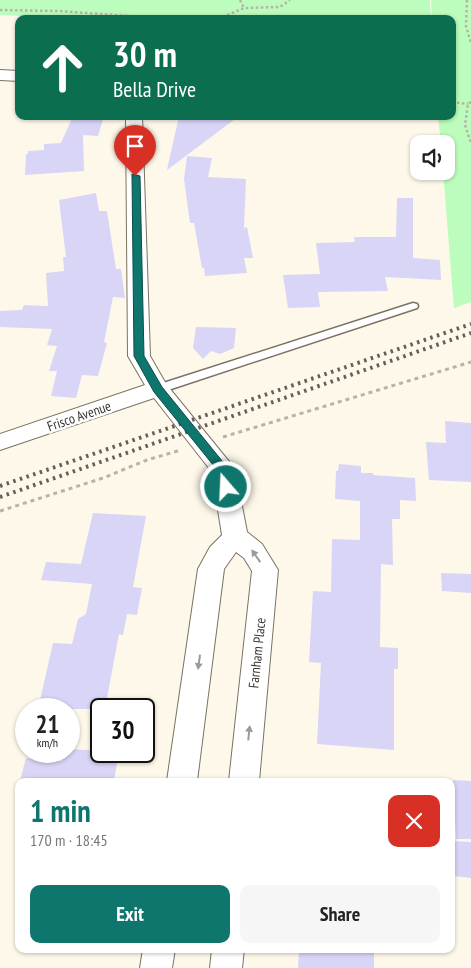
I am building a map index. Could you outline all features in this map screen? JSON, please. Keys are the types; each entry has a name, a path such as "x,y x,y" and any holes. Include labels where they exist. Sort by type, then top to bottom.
{"street":[{"path":"0,75 15,76"},
{"path":"134,120 139,356 158,389 224,470 235,537 219,554 211,569 182,778"},
{"name":"Frisco Avenue","path":"0,442 158,389"},
{"name":"Farnham Place","path":"235,537 254,551 265,570 244,778"},
{"path":"156,968 158,953"},
{"path":"226,968 228,953"}],"lane":[{"path":"158,389 413,306"}],"path":[{"path":"240,0 244,8"},
{"path":"227,15 244,8 276,9 286,5 290,0"},
{"path":"471,2 467,1 466,26 471,43"},
{"path":"0,10 59,11 114,15"},
{"path":"456,102 468,104 471,102"},
{"path":"468,104 465,125 471,143"},
{"path":"0,511 103,478 147,460 471,362"}],"green space":[{"path":"0,0 430,0 431,15 15,16 0,15"},
{"path":"431,0 471,0 471,302 454,308 444,180 455,180 455,135 440,135 438,120 456,120 456,15 432,15"}],"building":[{"path":"71,120 103,120 98,136 83,135 84,171 25,175 26,154 28,154 28,151 44,150 44,144 61,143"},
{"path":"178,120 234,120 167,170"},
{"path":"187,156 212,158 208,177 246,179 244,228 247,227 253,258 244,258 247,273 205,276 194,223 190,223 184,179"},
{"path":"96,193 99,211 107,211 116,269 121,269 125,298 113,297 104,342 107,343 98,376 82,375 76,398 51,396 57,371 49,371 57,346 47,345 52,329 0,327 0,311 22,310 24,305 48,306 46,273 64,271 63,257 66,257 59,200"},
{"path":"397,198 413,198 413,258 440,260 441,280 385,277 388,291 318,292 320,307 288,308 283,275 320,274 316,243 355,242 354,237 396,237"},
{"path":"196,327 236,328 234,348 220,354 211,351 203,359 193,348"},
{"path":"445,421 471,423 471,482 429,480 426,442 446,443"},
{"path":"339,464 361,466 361,473 415,478 416,501 400,500 400,519 392,519 393,565 381,564 380,647 398,648 398,669 394,669 394,750 317,744 321,663 309,662 313,591 331,592 332,539 360,540 360,501 335,499 336,471 338,471"},
{"path":"93,513 146,516 133,587 142,588 137,615 127,614 123,635 119,634 107,698 90,698 90,709 80,709 80,698 40,698 53,643 72,644 78,619 86,614 92,584 41,580 46,562 81,564"},
{"path":"441,573 471,574 471,593 442,591"},
{"path":"80,750 90,750 90,763 117,763 115,778 21,778 25,763 80,763"},
{"path":"455,780 471,781 471,839 456,839"},
{"path":"455,841 471,842 471,878 455,876"},
{"path":"299,953 374,953 374,968 298,968"}],"railway":[{"path":"0,486 471,324"},
{"path":"0,497 471,333"}],"route":[{"path":"135,176 139,356 158,389 224,470 226,487"}]}
